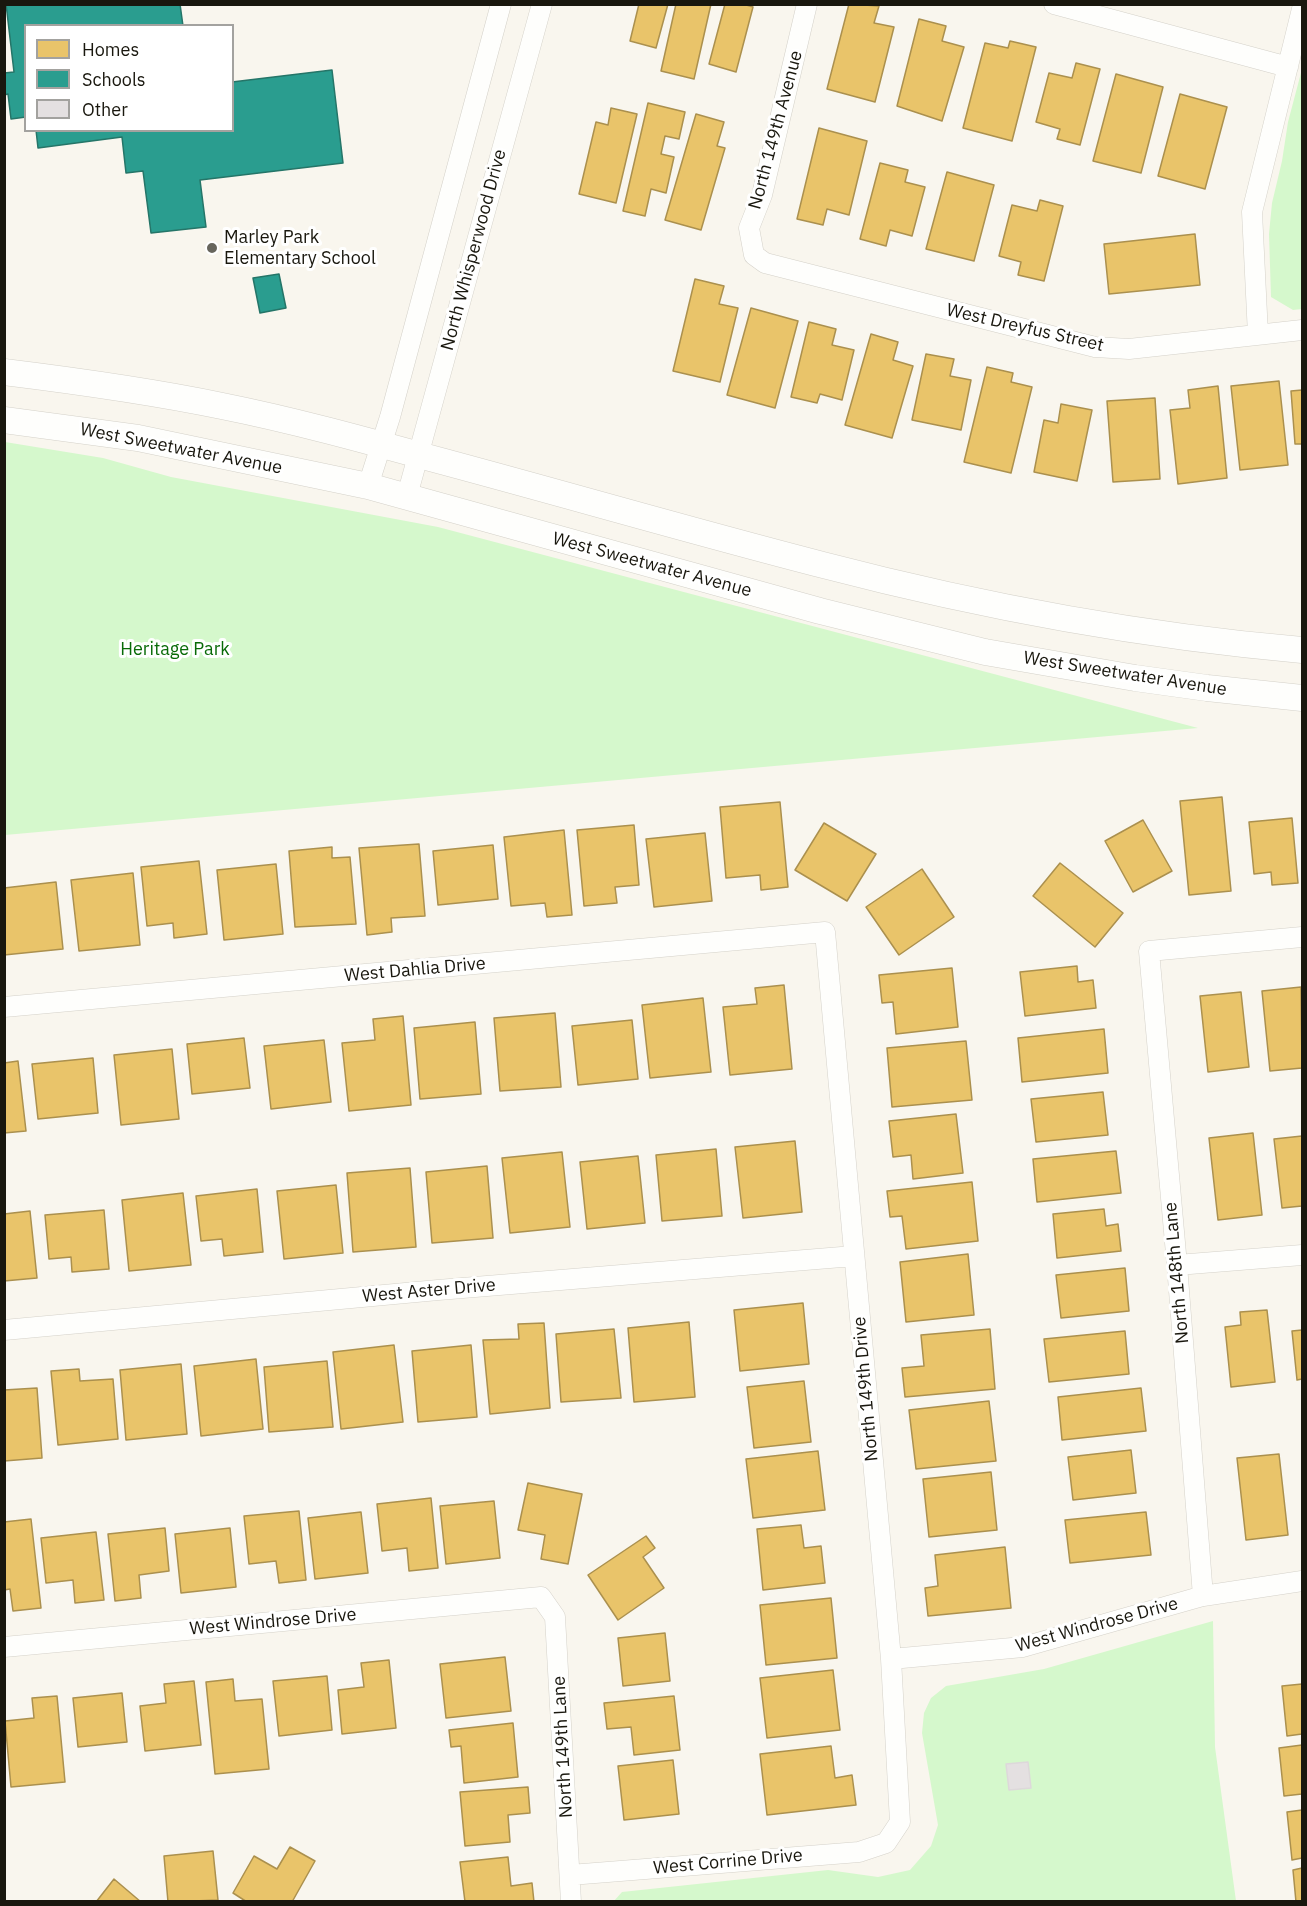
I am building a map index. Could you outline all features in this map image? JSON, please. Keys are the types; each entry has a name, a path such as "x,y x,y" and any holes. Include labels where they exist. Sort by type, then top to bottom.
{"street":[{"name":"North Whisperwood Drive","path":"368,486 390,417 501,4"},
{"name":"North Whisperwood Drive","path":"407,496 542,4"},
{"name":"North 149th Avenue","path":"754,255 748,228 762,195 807,4"},
{"path":"1054,4 1288,67"},
{"path":"1258,335 1252,212 1302,9"},
{"name":"West Dreyfus Street","path":"754,255 765,263 1095,347 1129,349 1302,330"},
{"path":"4,372 210,403 272,416 824,565 945,594 1085,621 1239,644 1302,650"},
{"name":"West Sweetwater Avenue","path":"4,420 138,438 368,486 820,611 985,652 1145,679 1302,698"},
{"name":"West Dahlia Drive","path":"4,1007 825,932"},
{"name":"North 149th Drive","path":"825,932 891,1659 900,1822 886,1842"},
{"name":"North 148th Lane","path":"1203,1596 1149,951 1302,937"},
{"path":"1177,1265 1302,1255"},
{"name":"West Aster Drive","path":"4,1330 438,1290 854,1256"},
{"name":"West Windrose Drive","path":"891,1659 1023,1647 1203,1596 1302,1581"},
{"name":"West Windrose Drive","path":"4,1647 541,1597"},
{"name":"North 149th Lane","path":"541,1597 555,1617 571,1902"},
{"name":"West Corrine Drive","path":"570,1875 859,1852 886,1842"}],"green space":[{"path":"1302,69 1302,309 1293,310 1271,297 1269,234 1272,203 1288,122"},
{"name":"Heritage Park","path":"5,442 103,458 171,477 438,527 1198,728 5,835"},
{"path":"1213,1621 1215,1747 1236,1901 613,1902 622,1892 828,1870 878,1877 910,1870 931,1846 938,1825 922,1733 924,1713 931,1698 946,1686 1044,1669"}],"building: Homes":[{"path":"639,4 668,4 656,48 630,41"},
{"path":"676,4 711,4 694,79 661,71"},
{"path":"725,4 743,4 753,7 736,72 709,64"},
{"path":"849,4 879,6 874,23 894,27 875,102 827,89"},
{"path":"919,19 946,26 942,41 964,47 942,121 897,106"},
{"path":"1010,41 1036,47 1012,141 963,128 985,43 1008,48"},
{"path":"1076,63 1100,69 1080,145 1057,139 1060,129 1036,122 1049,73 1072,78"},
{"path":"1116,74 1163,87 1141,173 1093,161"},
{"path":"1180,94 1227,107 1205,189 1158,176"},
{"path":"648,103 685,112 679,139 665,136 661,154 674,157 666,193 651,189 645,216 623,211"},
{"path":"611,108 637,114 616,203 579,194 596,122 608,125"},
{"path":"696,114 724,122 717,146 725,148 701,230 665,220"},
{"path":"819,128 867,141 849,215 827,209 823,225 797,219"},
{"path":"880,163 908,170 905,182 925,187 912,236 890,230 886,246 860,239"},
{"path":"947,172 994,185 974,261 926,249"},
{"path":"1040,200 1063,206 1044,281 1018,275 1021,262 999,256 1012,205 1037,211"},
{"path":"1195,234 1200,285 1109,294 1104,244"},
{"path":"695,279 724,286 719,304 738,308 720,382 673,371"},
{"path":"751,308 798,321 775,408 727,395"},
{"path":"809,322 836,329 832,345 854,350 842,400 820,394 817,403 791,397"},
{"path":"871,334 898,342 893,360 913,366 892,438 845,425"},
{"path":"926,354 954,359 950,376 971,380 961,430 912,420"},
{"path":"987,367 1013,373 1011,382 1032,387 1011,473 964,462"},
{"path":"1279,381 1288,465 1240,470 1231,386"},
{"path":"1218,386 1227,478 1178,484 1170,410 1190,408 1188,390"},
{"path":"1302,390 1302,444 1295,444 1291,391"},
{"path":"1155,398 1160,479 1113,482 1107,401"},
{"path":"1061,404 1092,410 1077,481 1034,472 1044,420 1058,423"},
{"path":"1222,797 1231,891 1189,895 1180,801"},
{"path":"780,802 788,887 761,890 760,875 726,878 720,807"},
{"path":"1292,818 1298,883 1272,885 1271,872 1254,874 1249,822"},
{"path":"1143,820 1172,871 1133,892 1105,841"},
{"path":"824,823 876,854 847,901 795,870"},
{"path":"634,825 639,885 615,887 617,903 584,906 577,830"},
{"path":"564,830 572,915 547,917 545,903 511,906 504,837"},
{"path":"705,833 712,901 654,907 646,839"},
{"path":"419,844 425,916 391,918 392,932 367,935 359,848"},
{"path":"493,845 498,899 438,905 433,851"},
{"path":"332,847 332,858 350,857 356,924 295,927 289,851"},
{"path":"199,861 207,934 174,938 173,923 147,926 141,867"},
{"path":"1060,863 1123,913 1095,947 1033,896"},
{"path":"276,864 283,934 224,940 217,870"},
{"path":"922,869 954,917 899,955 866,907"},
{"path":"133,873 140,945 79,951 71,880"},
{"path":"56,882 63,949 4,955 4,888"},
{"path":"1077,966 1078,982 1093,980 1096,1008 1025,1016 1020,972"},
{"path":"952,968 958,1027 896,1034 893,1002 882,1003 879,975"},
{"path":"784,985 792,1069 730,1075 723,1007 757,1004 755,988"},
{"path":"1301,987 1302,1068 1270,1071 1262,991"},
{"path":"1241,992 1249,1067 1208,1072 1200,996"},
{"path":"703,998 711,1072 650,1078 642,1005"},
{"path":"555,1013 561,1087 500,1091 494,1018"},
{"path":"403,1016 411,1105 349,1111 342,1043 375,1040 373,1019"},
{"path":"632,1020 638,1079 578,1085 572,1026"},
{"path":"475,1022 481,1094 420,1099 414,1028"},
{"path":"1104,1029 1108,1073 1022,1082 1018,1038"},
{"path":"244,1038 250,1088 192,1094 187,1044"},
{"path":"324,1040 331,1102 271,1109 264,1046"},
{"path":"966,1041 972,1100 892,1107 887,1048"},
{"path":"172,1049 179,1119 121,1125 114,1055"},
{"path":"93,1058 98,1113 38,1119 32,1064"},
{"path":"18,1061 26,1131 4,1133 4,1063"},
{"path":"1103,1092 1108,1135 1036,1142 1031,1099"},
{"path":"956,1114 963,1173 913,1179 911,1155 893,1157 889,1121"},
{"path":"1253,1133 1262,1215 1218,1220 1209,1138"},
{"path":"1302,1136 1302,1206 1282,1208 1274,1139"},
{"path":"795,1141 802,1212 743,1218 735,1147"},
{"path":"716,1149 722,1216 662,1221 656,1155"},
{"path":"1116,1151 1121,1193 1037,1202 1033,1159"},
{"path":"562,1152 570,1227 510,1233 502,1158"},
{"path":"638,1156 645,1223 587,1229 580,1162"},
{"path":"487,1166 493,1238 432,1243 426,1172"},
{"path":"410,1168 416,1247 353,1252 347,1173"},
{"path":"972,1182 978,1241 906,1249 902,1216 890,1217 887,1191"},
{"path":"336,1185 343,1253 284,1259 277,1191"},
{"path":"257,1189 263,1252 224,1256 222,1239 201,1241 196,1196"},
{"path":"183,1193 191,1265 129,1271 122,1200"},
{"path":"1104,1209 1106,1226 1118,1224 1121,1251 1057,1258 1053,1214"},
{"path":"104,1210 109,1269 72,1272 71,1257 49,1259 45,1215"},
{"path":"30,1211 37,1278 4,1281 4,1214"},
{"path":"968,1254 974,1315 906,1322 900,1262"},
{"path":"1125,1268 1129,1311 1061,1318 1056,1275"},
{"path":"803,1303 809,1364 740,1371 734,1310"},
{"path":"1267,1310 1275,1382 1231,1387 1225,1327 1241,1325 1240,1312"},
{"path":"689,1322 695,1397 634,1402 628,1328"},
{"path":"544,1323 550,1408 490,1414 483,1340 519,1339 518,1324"},
{"path":"614,1329 621,1398 561,1402 556,1334"},
{"path":"990,1329 995,1389 905,1397 902,1368 924,1366 921,1335"},
{"path":"1302,1330 1302,1379 1297,1380 1292,1331"},
{"path":"1125,1331 1129,1374 1049,1382 1044,1339"},
{"path":"394,1345 403,1422 341,1429 333,1352"},
{"path":"471,1345 477,1417 418,1422 412,1351"},
{"path":"256,1359 263,1429 201,1436 194,1366"},
{"path":"327,1361 333,1427 269,1432 264,1367"},
{"path":"181,1364 187,1434 126,1440 120,1370"},
{"path":"79,1369 80,1381 113,1379 118,1439 58,1445 51,1371"},
{"path":"804,1381 811,1442 754,1448 747,1387"},
{"path":"37,1388 42,1458 4,1461 4,1390"},
{"path":"1141,1388 1146,1431 1062,1440 1058,1397"},
{"path":"989,1401 996,1461 916,1469 909,1410"},
{"path":"1131,1450 1136,1493 1073,1500 1068,1457"},
{"path":"818,1451 825,1510 753,1518 746,1459"},
{"path":"1279,1454 1288,1535 1246,1540 1237,1458"},
{"path":"991,1472 997,1530 929,1537 923,1479"},
{"path":"528,1483 582,1494 568,1564 541,1559 545,1535 518,1530"},
{"path":"431,1498 438,1568 409,1571 407,1548 382,1551 377,1504"},
{"path":"494,1501 500,1558 446,1564 440,1506"},
{"path":"299,1511 306,1580 279,1583 276,1561 249,1564 244,1516"},
{"path":"361,1512 368,1573 315,1579 308,1518"},
{"path":"1146,1512 1151,1555 1070,1563 1065,1520"},
{"path":"31,1519 41,1608 13,1611 10,1589 4,1590 4,1522"},
{"path":"801,1525 804,1548 821,1546 825,1583 763,1590 757,1529"},
{"path":"165,1528 169,1571 139,1575 141,1598 115,1601 108,1534"},
{"path":"230,1528 236,1587 181,1593 175,1534"},
{"path":"96,1532 104,1600 75,1603 73,1580 46,1583 41,1538"},
{"path":"646,1536 655,1548 643,1557 664,1588 618,1620 588,1575"},
{"path":"1005,1547 1011,1608 928,1616 925,1588 938,1586 935,1555"},
{"path":"831,1598 837,1658 766,1665 760,1605"},
{"path":"665,1633 670,1681 623,1686 618,1638"},
{"path":"505,1657 511,1711 446,1718 440,1664"},
{"path":"389,1660 396,1728 342,1734 338,1690 364,1687 361,1663"},
{"path":"833,1670 840,1730 767,1738 760,1678"},
{"path":"327,1676 332,1730 279,1736 273,1681"},
{"path":"233,1679 235,1701 262,1699 269,1769 215,1774 206,1682"},
{"path":"194,1681 201,1745 145,1751 140,1706 166,1703 164,1684"},
{"path":"1302,1684 1302,1734 1287,1736 1282,1686"},
{"path":"122,1693 127,1742 78,1747 73,1698"},
{"path":"57,1696 65,1782 11,1787 5,1721 34,1718 32,1698"},
{"path":"674,1696 680,1750 634,1755 631,1727 607,1729 604,1703"},
{"path":"513,1723 518,1777 464,1783 461,1746 451,1747 449,1730"},
{"path":"1302,1745 1302,1794 1284,1796 1279,1748"},
{"path":"831,1746 835,1778 852,1775 856,1805 767,1815 760,1754"},
{"path":"673,1760 679,1814 624,1820 618,1766"},
{"path":"528,1787 530,1813 508,1815 510,1842 465,1846 460,1792"},
{"path":"1302,1810 1302,1858 1292,1860 1287,1812"},
{"path":"290,1847 315,1861 292,1902 247,1902 233,1893 254,1856 277,1869"},
{"path":"213,1851 218,1900 168,1902 164,1856"},
{"path":"508,1857 511,1886 532,1883 534,1902 465,1902 460,1862"},
{"path":"1302,1868 1302,1902 1296,1902 1293,1870"},
{"path":"114,1879 141,1902 96,1902"}],"building: Schools":[{"path":"6,4 180,4 183,24 24,24 24,117 11,119 8,94 4,95 4,73 14,72"},
{"path":"332,70 343,163 200,180 206,227 151,233 143,171 126,173 122,137 38,148 36,132 234,132 234,82"},
{"path":"279,274 286,308 260,313 253,278"}],"building: Other":[{"path":"1028,1762 1031,1788 1009,1790 1006,1764"}],"place":[{"name":"Marley Park Elementary School","path":"212,248"}]}
